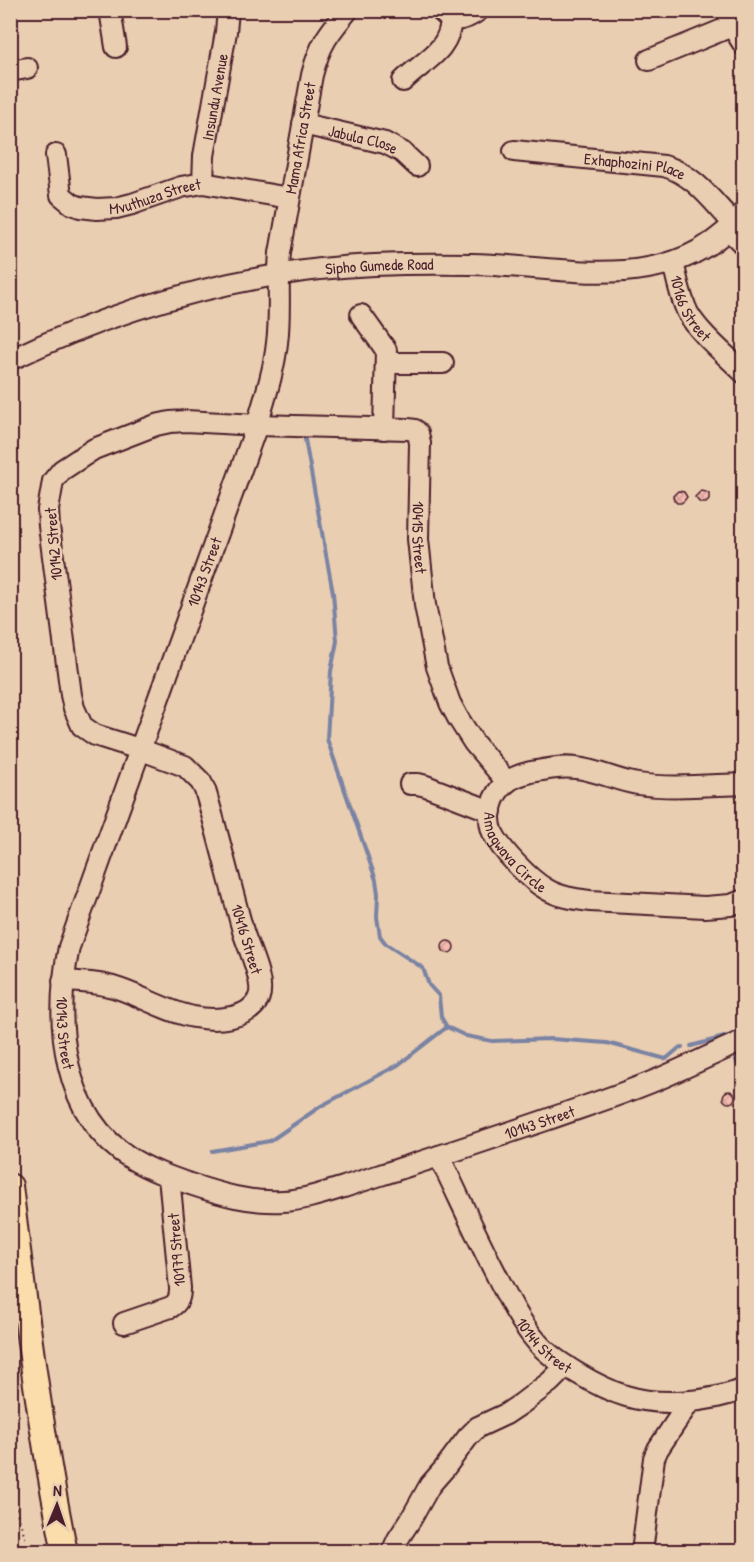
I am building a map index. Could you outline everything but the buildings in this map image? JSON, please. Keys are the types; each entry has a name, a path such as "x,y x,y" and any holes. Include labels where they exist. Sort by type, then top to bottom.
{"main road":[{"path":"10,1185 14,1250 55,1503 65,1551"}],"street":[{"path":"110,10 116,47"},
{"name":"Insundu Avenue","path":"204,183 204,156 228,10"},
{"name":"Mama Africa Street","path":"278,275 289,198 312,75 321,47 331,30 348,10"},
{"path":"403,81 435,54 447,37 446,15 458,20 479,10"},
{"path":"649,60 730,18 744,45"},
{"name":"Jabula Close","path":"303,124 384,143 402,152 417,166"},
{"name":"Exhaphozini Place","path":"514,151 673,168 691,179 735,222 744,245"},
{"name":"Mvuthuza Street","path":"56,155 61,195 80,207 116,208 181,187 204,183 289,198"},
{"name":"Sipho Gumede Road","path":"10,360 45,343 104,320 167,299 278,275 357,266 410,263 622,272 660,267 673,262 707,246 735,222"},
{"name":"10166 Street","path":"673,262 679,290 689,315 744,373"},
{"name":"10143 Street","path":"278,275 278,341 270,384 69,947 63,981 64,1048 73,1083 82,1103 101,1132 116,1147 130,1158 169,1177 244,1199 284,1201 319,1195 622,1094 744,1040"},
{"path":"361,315 386,348 384,429"},
{"path":"386,363 443,363"},
{"name":"10142 Street","path":"140,749 95,735 82,726 74,708 49,526 48,510 53,482 74,460 94,449 156,424 186,421 257,425"},
{"name":"10415 Street","path":"257,425 415,430 418,433 420,437 419,548 425,604 437,667 450,704 458,718 474,743 507,782"},
{"name":"10416 Street","path":"63,981 104,984 192,1017 210,1019 225,1019 238,1015 256,1004 260,995 258,975 244,933 205,790 201,782 185,766 140,749"},
{"name":"Amagwava Circle","path":"744,784 678,786 639,784 588,770 565,767 530,772 507,782 494,800 490,820 493,831 508,855 537,883 558,895 590,901 705,907 731,905 744,900"},
{"path":"410,784 426,786 491,812"},
{"name":"10144 Street","path":"440,1156 519,1318 539,1344 553,1357 593,1382 626,1396 661,1402 690,1401 721,1396 744,1389"},
{"name":"10179 Street","path":"124,1323 171,1307 179,1300 180,1288 169,1177"},
{"path":"392,1551 430,1485 468,1437 478,1427 521,1404 550,1382 566,1366"},
{"path":"642,1551 654,1458 690,1401"}],"path":[{"path":"10,1491 30,1551"}],"waterway":[{"path":"304,434 333,593 337,641 331,671 327,739 376,880 380,936 386,944 423,968 429,985 439,996 441,1017 447,1027 466,1036 492,1041 552,1039 607,1043 666,1059 682,1047"},
{"path":"212,1151 270,1141 321,1106 398,1065 447,1027"},
{"path":"691,1046 728,1036 729,1039"},
{"path":"736,1060 738,1065 744,1067"}]}
